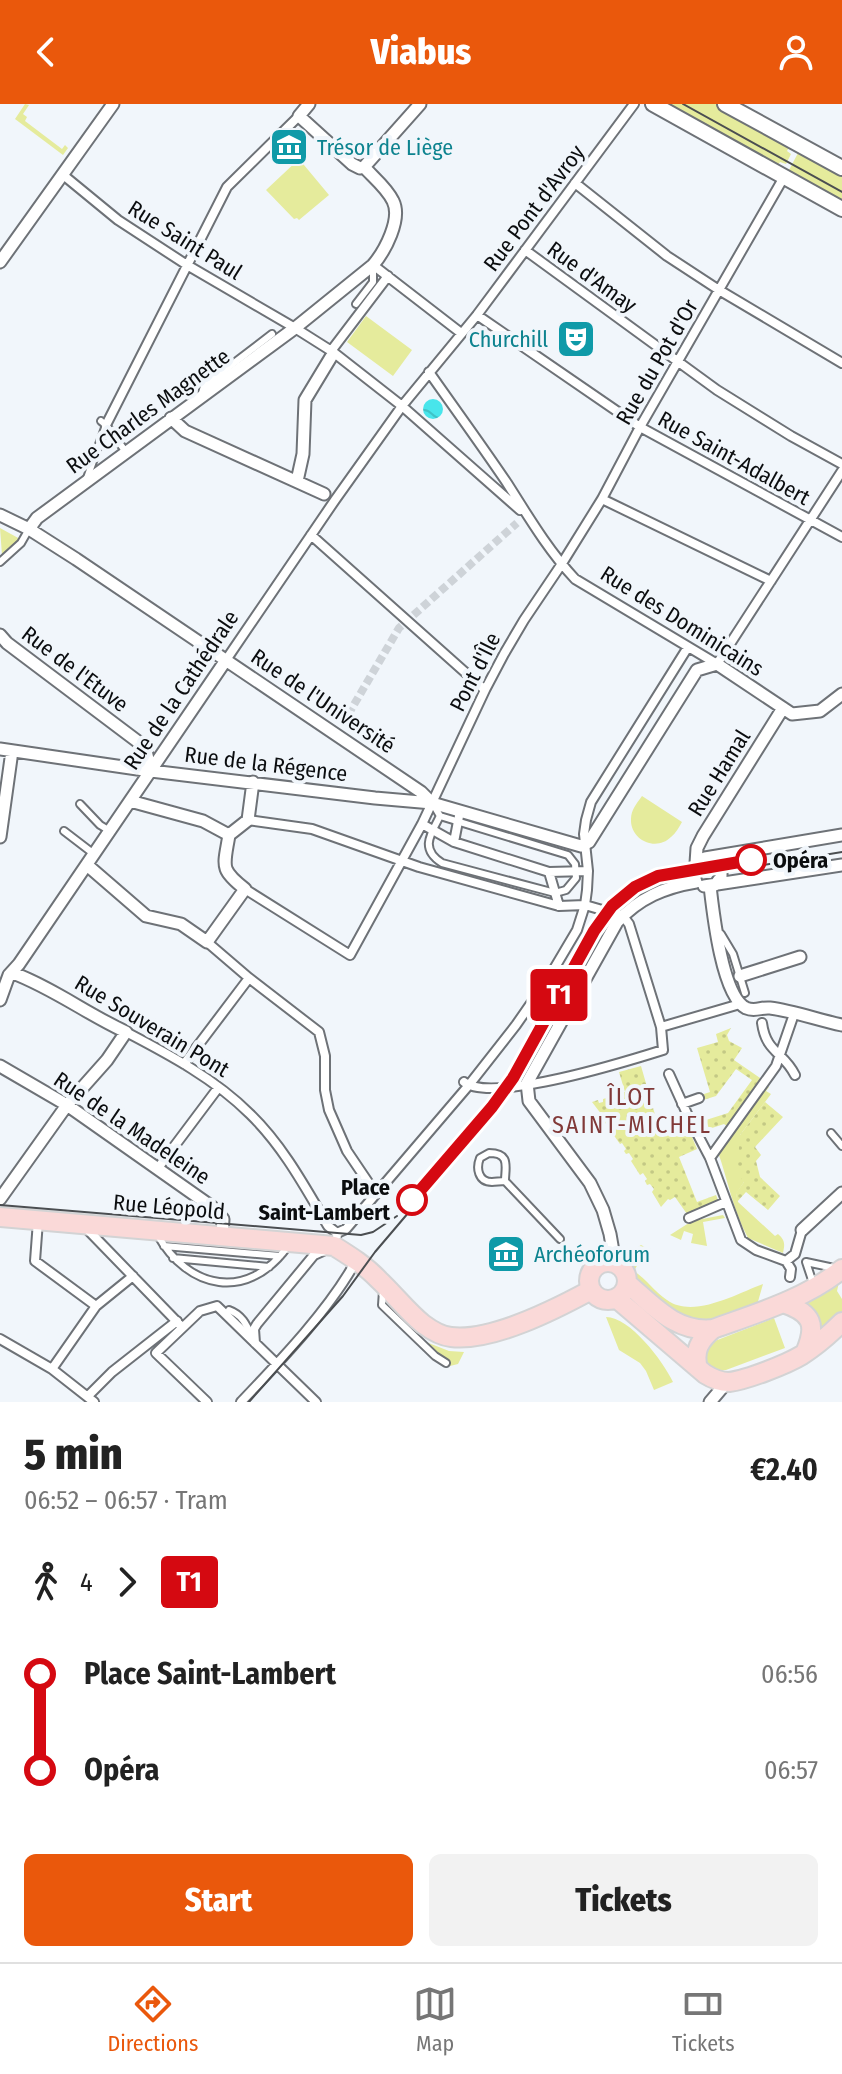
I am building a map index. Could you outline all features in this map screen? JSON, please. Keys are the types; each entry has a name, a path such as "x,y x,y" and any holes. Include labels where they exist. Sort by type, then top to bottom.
{"main road":[{"name":"Rue Léopold","path":"0,1217 83,1224 159,1238 222,1236 285,1249 336,1239"},
{"path":"336,1239 419,1321 442,1335 452,1337 474,1336 508,1327 591,1290"},
{"path":"604,1262 615,1263 625,1271 622,1291 601,1299 591,1290 589,1281 593,1269 604,1262"},
{"path":"622,1291 676,1324 694,1329 713,1329 783,1303 827,1281 842,1269"},
{"path":"622,1291 698,1368 714,1380 727,1382 793,1360 842,1322"},
{"path":"783,1303 800,1308 810,1323 812,1335 805,1353"},
{"path":"698,1368 698,1346 713,1329"}],"street":[{"path":"0,262 113,104"},
{"path":"104,423 227,187 309,104"},
{"path":"299,116 356,168 364,167 420,104"},
{"name":"Rue Pont d'Avroy","path":"429,372 477,315 634,104"},
{"path":"653,104 842,209"},
{"path":"725,104 842,168"},
{"path":"364,167 394,201 396,216 382,255 373,265 461,333"},
{"name":"Rue Saint Paul","path":"62,174 118,220 331,353 402,406 527,516"},
{"name":"Rue du Pot d'Or","path":"561,565 602,499 784,177"},
{"path":"575,183 667,256 842,363"},
{"name":"Rue d'Amay","path":"525,250 717,390 842,464"},
{"name":"Rue Charles Magnette","path":"29,529 37,518 295,328 373,265"},
{"path":"297,481 303,454 305,400 331,353 388,276"},
{"name":"Rue Saint-Adalbert","path":"477,315 640,427 842,537"},
{"path":"429,372 527,516 517,523"},
{"name":"Rue de la Cathédrale","path":"0,1000 7,973 87,865 151,771 311,535 330,497 429,372"},
{"path":"171,418 185,431 330,497"},
{"path":"583,846 597,830 697,670 717,664 842,471"},
{"path":"602,499 771,581"},
{"name":"Rue de l'Université","path":"0,515 29,529 226,660 339,730 432,803"},
{"name":"Rue des Dominicains","path":"527,516 561,565 575,579 717,664 783,708"},
{"path":"311,535 485,690"},
{"name":"Pont d'Île","path":"245,889 350,955 422,824 485,690 524,620 561,565"},
{"name":"Rue de l'Etuve","path":"0,635 145,747 151,771"},
{"path":"255,1343 254,1329 266,1313 314,1255 336,1239 376,1194 516,1025 548,979 577,930 585,905 588,871 583,846 591,802 688,647"},
{"path":"783,708 792,714 820,711 842,694"},
{"name":"Rue Hamal","path":"701,860 697,848 703,836 783,708"},
{"path":"0,837 6,750"},
{"name":"Rue de la Régence","path":"6,750 151,771 432,803"},
{"path":"198,939 245,889 229,877 224,864 229,835 248,820 253,782"},
{"path":"130,801 203,821 229,835"},
{"path":"432,803 459,816 583,846"},
{"path":"454,842 459,816"},
{"path":"248,820 312,829 419,867 559,906 585,905 626,920"},
{"path":"422,824 454,842 549,872 588,871"},
{"path":"696,882 693,872 701,860 842,835"},
{"path":"701,860 715,860 721,867 721,877 712,886"},
{"path":"87,865 146,916 181,924 319,1032 325,1056 325,1090 329,1110 347,1151 376,1194"},
{"path":"615,1263 603,1210 590,1183 529,1101 527,1083 611,931 626,920 635,905 672,886 696,882 712,886 842,865"},
{"path":"549,872 559,906"},
{"path":"712,886 717,941 732,991 752,1010 771,1008 842,1025"},
{"path":"467,1084 494,1088 574,1076 663,1054 661,1027 626,920"},
{"path":"740,976 800,957"},
{"name":"Rue Souverain Pont","path":"7,973 49,988 104,1022 128,1030 184,1064 237,1103 265,1131 295,1171 336,1239"},
{"path":"184,1064 249,978"},
{"path":"661,1027 743,999"},
{"path":"710,1158 776,1066 794,1014"},
{"path":"762,1023 769,1046 792,1067 795,1075"},
{"path":"0,1199 67,1105 107,1060 128,1030"},
{"name":"Rue de la Madeleine","path":"0,1066 67,1105 218,1212 223,1219 222,1236"},
{"path":"669,1074 710,1158 741,1240 756,1250 786,1261 791,1269 790,1277"},
{"path":"158,1168 218,1088"},
{"path":"682,1104 699,1098"},
{"path":"786,1261 795,1254 802,1230 842,1193"},
{"path":"689,1218 726,1202"},
{"path":"38,1220 35,1261 96,1306"},
{"path":"83,1224 179,1324"},
{"path":"241,1402 344,1283 357,1260"},
{"path":"52,1369 96,1306 133,1276"},
{"path":"0,1339 52,1369 91,1399 112,1372 148,1344 200,1311 217,1306 316,1402"},
{"path":"156,1353 179,1324"},
{"path":"148,1344 207,1402"},
{"path":"710,1402 727,1382"}],"lane":[{"path":"356,304 373,282 373,265"},
{"path":"201,396 204,386 272,334"},
{"path":"104,423 126,452"},
{"path":"86,481 104,423"},
{"path":"0,562 21,543 29,529"},
{"path":"432,803 440,816"},
{"path":"80,804 110,831"},
{"path":"440,816 459,816 563,853 572,860 576,878 569,888 555,893 442,863 435,858 428,842 440,816"},
{"path":"64,831 94,854"},
{"path":"716,926 733,954 743,999"},
{"path":"831,1133 842,1146"},
{"path":"494,1153 503,1158 507,1167 505,1181 490,1182 481,1178 477,1168 480,1158 494,1153"},
{"path":"505,1181 560,1239"},
{"path":"159,1238 285,1249"},
{"path":"159,1238 185,1269 209,1280 227,1282 246,1279 271,1267 285,1249"},
{"path":"173,1258 271,1267"},
{"path":"808,1291 812,1280 806,1262 842,1269"},
{"path":"383,1284 382,1305 446,1363"},
{"path":"229,1310 245,1321 255,1343"}],"green space":[{"path":"25,104 29,105 23,114 27,117 25,121 62,149 65,145 68,148 63,155 15,119"},
{"path":"662,104 718,104 791,143 787,151 791,154 786,164 780,162 775,170"},
{"path":"796,145 842,170 842,207 788,172 798,153 793,150"},
{"path":"299,159 329,195 299,220 294,219 266,190"},
{"path":"366,316 412,350 393,376 347,342"},
{"path":"0,528 20,539 2,555"},
{"path":"642,796 682,822 665,841 645,842 635,833 631,816"},
{"path":"731,1028 727,1035 729,1041 742,1048 734,1060 763,1080 728,1127 724,1124 709,1129 706,1120 728,1113 752,1080 736,1069 716,1096 700,1101 698,1096 710,1092 697,1048 718,1042 716,1034"},
{"path":"641,1066 660,1132 687,1125 697,1149 679,1157 697,1202 716,1195 718,1200 687,1214 675,1197 668,1199 661,1207 652,1192 654,1189 647,1185 647,1179 643,1173 640,1175 631,1161 633,1159 629,1153 626,1154 626,1149 592,1102 619,1097 618,1094 625,1092 619,1072"},
{"path":"766,1084 769,1087 766,1091 771,1094 740,1135 744,1182 736,1194 738,1202 775,1236 778,1234 782,1238 783,1253 748,1238 718,1152"},
{"path":"765,1102 783,1117 755,1147 761,1155 756,1161 760,1177 780,1196 768,1210 746,1192 737,1202 736,1193 744,1182 737,1173 740,1135"},
{"path":"723,1215 725,1218 703,1222 707,1246 691,1243 693,1234 684,1231 681,1240 670,1235 692,1221"},
{"path":"641,1245 647,1248 634,1271 667,1300 677,1305 702,1306 763,1284 757,1305 712,1322 679,1317 644,1289 633,1273 628,1254"},
{"path":"839,1282 837,1291 842,1299 842,1312 819,1332 803,1302"},
{"path":"606,1317 625,1324 635,1332 654,1352 673,1382 654,1390 640,1363 619,1350"},
{"path":"774,1318 785,1348 726,1370 717,1371 705,1364 703,1356 707,1344"},
{"path":"426,1342 449,1351 464,1352 458,1364 446,1367 447,1359"}],"water":[{"path":"433,399 440,402 443,409 440,416 433,419 426,416 423,409 426,402"}],"tunnel":[{"path":"342,725 399,628 517,523"}],"tram line":[{"path":"683,104 842,192"},
{"path":"249,1402 343,1296 375,1252 505,1099 527,1067 605,925 630,898 660,882 842,852"},
{"name":"T1","path":"412,1200 513,1078 594,931 612,906 635,887 658,876 751,860"},
{"path":"0,1205 361,1235 373,1232 397,1216"}],"place":[{"name":"Trésor de Liège","path":"289,147"},
{"name":"Churchill","path":"576,339"},
{"name":"Opéra","path":"751,860"},
{"name":"Place Saint-Lambert","path":"412,1200"},
{"name":"Archéoforum","path":"506,1254"}],"district":[{"name":"ÎLOT SAINT-MICHEL","path":"632,1111"}]}
